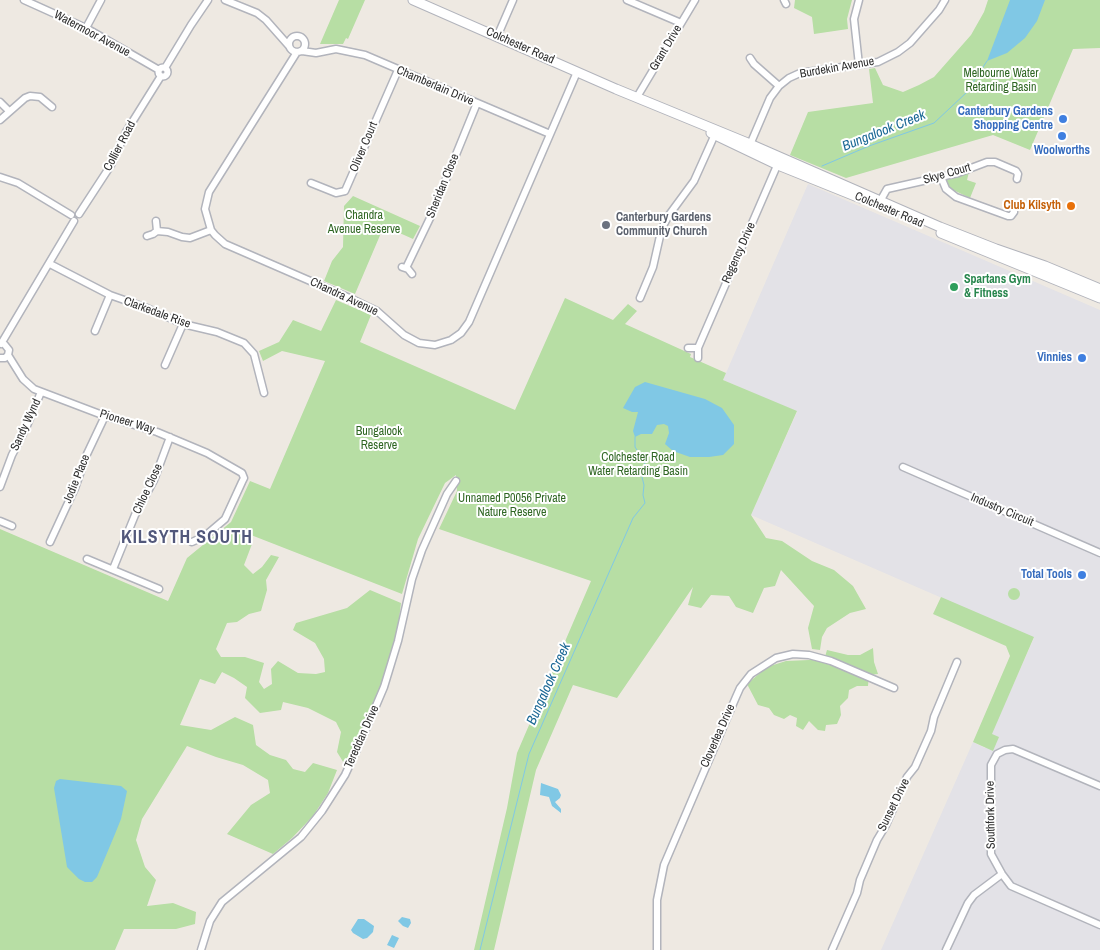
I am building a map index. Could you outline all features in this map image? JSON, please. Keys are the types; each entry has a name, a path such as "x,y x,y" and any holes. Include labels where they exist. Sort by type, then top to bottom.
{"main road":[{"name":"Colchester Road","path":"414,0 879,203 1100,288"},
{"name":"Colchester Road","path":"879,203 968,246 1100,298"}],"street":[{"name":"Watermoor Avenue","path":"24,0 86,28 162,72"},
{"path":"86,28 101,0"},
{"name":"Collier Road","path":"2,344 8,330 50,264 75,217 111,165 126,132 208,0"},
{"path":"225,0 257,13 266,20 282,40 295,49"},
{"path":"497,37 513,0"},
{"path":"627,0 681,23"},
{"name":"Grant Drive","path":"637,97 695,0"},
{"path":"859,0 854,19 859,64"},
{"name":"Burdekin Avenue","path":"749,147 770,98 779,86 800,73 878,62 898,52 910,44 939,10 944,0"},
{"path":"275,30 286,36 301,37 306,44 318,52"},
{"path":"147,236 157,231 190,238 211,230 206,209 209,192 284,72 295,49 294,37"},
{"path":"295,49 306,44"},
{"name":"Chamberlain Drive","path":"295,49 311,53 336,49 349,50 365,55 550,134"},
{"path":"750,58 754,64 779,86"},
{"name":"Oliver Court","path":"311,183 336,194 346,189 398,70"},
{"name":"Chandra Avenue","path":"211,230 219,240 232,247 377,311 411,340 435,345 443,343 462,333 469,322 577,72"},
{"path":"0,120 25,98 30,96 40,97 52,106"},
{"path":"0,102 9,111"},
{"name":"Sheridan Close","path":"412,274 404,268 431,216 477,103"},
{"path":"640,298 653,267 664,224 694,181 716,132"},
{"name":"Regency Drive","path":"698,358 698,348 780,161"},
{"name":"Skye Court","path":"879,203 887,189 941,177 991,162 1016,171 1018,174 1017,179"},
{"path":"0,177 26,188 75,217"},
{"path":"941,177 946,189 951,194 1012,214"},
{"path":"156,221 157,231"},
{"name":"Clarkedale Rise","path":"50,264 110,295 147,308 183,324 217,332 244,343 254,354 264,393"},
{"path":"95,332 110,295"},
{"path":"165,365 183,324"},
{"name":"Pioneer Way","path":"2,344 9,350 4,357 16,368 30,386 41,392 105,416 170,437 207,453 242,473 244,478 225,519 205,536 192,542"},
{"path":"688,348 698,348"},
{"name":"Sandy Wynd","path":"0,487 9,462 41,392"},
{"name":"Jodie Place","path":"50,542 105,416"},
{"name":"Chloe Close","path":"113,569 135,516 154,480 170,437"},
{"name":"Industry Circuit","path":"903,467 1100,553"},
{"name":"Tereddan Drive","path":"201,950 210,921 222,902 301,837 322,811 344,775 384,687 400,633 412,579 422,550 447,494 456,481"},
{"path":"0,521 12,526"},
{"path":"86,559 159,589"},
{"name":"Cloverlea Drive","path":"658,950 657,900 660,875 665,859 740,688 751,674 776,658 793,654 809,655 831,661 894,688"},
{"name":"Sunset Drive","path":"832,950 857,893 860,880 877,840 886,825 907,777 915,767 931,731 934,717 958,662"},
{"name":"Southfork Drive","path":"1100,786 1013,750 1005,750 996,754 991,766 991,854 1002,874 1011,886 1100,925"},
{"path":"946,950 974,894 1002,874"}],"shaded area":[{"path":"808,184 1100,310 1100,950 881,950 973,742 985,748 1034,638 751,515 797,412 723,380"}],"green space":[{"path":"339,0 365,0 348,39 346,38 343,44 320,44"},
{"path":"795,0 852,0 847,19 848,29 814,34 812,17 794,8"},
{"name":"Melbourne Water Retarding Basin","path":"988,0 1100,0 1100,48 1073,49 1030,150 993,135 846,178 790,155 808,112 873,103 869,69 875,68 883,85 903,92 934,77 971,35 984,12"},
{"path":"969,172 967,180 976,183 970,198 949,188 946,179"},
{"name":"Chandra Avenue Reserve","path":"353,196 420,226 413,239 384,226 355,294 324,281 332,261 343,247 344,206"},
{"path":"565,298 613,320 628,304 637,311 625,324 691,354 690,357 726,373 723,380 797,411 751,515 766,538 782,541 812,561 834,570 853,586 866,609 850,613 827,628 822,637 820,650 812,649 808,628 814,606 781,570 775,586 764,588 753,613 736,607 729,596 711,595 701,608 688,605 693,587 617,698 573,685 536,770 494,950 474,950 507,808 517,753 591,581 439,529 457,491 456,475 445,483 418,539 402,594 251,535 252,544 244,565 253,574 262,567 271,555 279,557 266,580 267,590 261,611 249,614 237,622 227,623 216,649 221,657 245,657 264,663 259,682 264,689 272,684 271,669 278,661 298,673 316,674 325,672 324,659 315,643 293,630 296,623 347,608 370,590 401,603 397,636 384,679 355,749 345,765 337,752 341,732 336,722 308,708 283,702 281,710 260,713 245,698 247,687 234,678 222,672 215,684 200,679 180,725 211,730 235,717 253,725 256,745 270,755 286,760 293,769 305,772 313,763 337,770 328,793 313,816 273,854 227,834 251,805 270,793 268,780 243,765 187,746 142,819 136,840 145,867 156,880 147,906 173,903 196,912 195,924 176,929 124,929 115,950 0,950 0,529 168,601 187,558 231,522 250,481 270,489 325,361 282,351 263,361 259,351 279,342 293,320 321,331 336,300 371,315 360,342 515,410"},
{"path":"1012,588 1016,588 1020,594 1016,600 1012,600 1008,596 1008,592"},
{"path":"941,597 1034,637 992,734 999,737 993,751 973,742 1010,656 1006,646 933,614"},
{"path":"873,648 874,662 878,674 869,675 868,686 857,686 849,690 848,698 840,706 841,715 837,724 826,725 825,731 818,730 809,721 803,730 796,726 797,718 790,715 784,719 774,715 769,708 758,705 747,684 767,667 786,661 814,658 824,660 827,650 848,655 860,655"}],"water":[{"path":"1010,0 1045,0 1037,21 1025,38 1007,53 987,61"},
{"path":"645,382 705,399 722,408 734,425 734,444 723,455 690,457 673,451 665,444 669,433 668,426 664,424 657,425 652,434 641,434 635,437 633,431 638,412 632,412 623,408 635,387"},
{"path":"60,779 121,786 127,791 121,819 97,877 92,882 85,882 79,879 67,867 54,788 56,781"},
{"path":"541,783 558,789 561,795 555,802 561,809 561,813 552,806 549,797 540,795"},
{"path":"402,917 410,919 411,923 408,928 398,921"},
{"path":"358,919 364,919 374,926 373,932 367,938 363,939 351,930"},
{"path":"392,935 399,938 394,948 387,945"}],"waterway":[{"name":"Bungalook Creek","path":"822,166 869,146 934,123 966,93 987,61"},
{"name":"Bungalook Creek","path":"480,950 529,754 633,518 645,503 642,477 645,462 635,447 635,437"}],"place":[{"name":"Canterbury Gardens Shopping Centre","path":"1063,119"},
{"name":"Woolworths","path":"1062,136"},
{"name":"Club Kilsyth","path":"1071,206"},
{"name":"Canterbury Gardens Community Church","path":"606,225"},
{"name":"Spartans Gym & Fitness","path":"954,287"},
{"name":"Vinnies","path":"1082,358"},
{"name":"Total Tools","path":"1082,575"}],"district":[{"name":"KILSYTH SOUTH","path":"187,538"}],"park label":[{"name":"Bungalook Reserve","path":"379,439"},
{"name":"Colchester Road Water Retarding Basin","path":"638,465"},
{"name":"Unnamed P0056 Private Nature Reserve","path":"512,506"}]}
